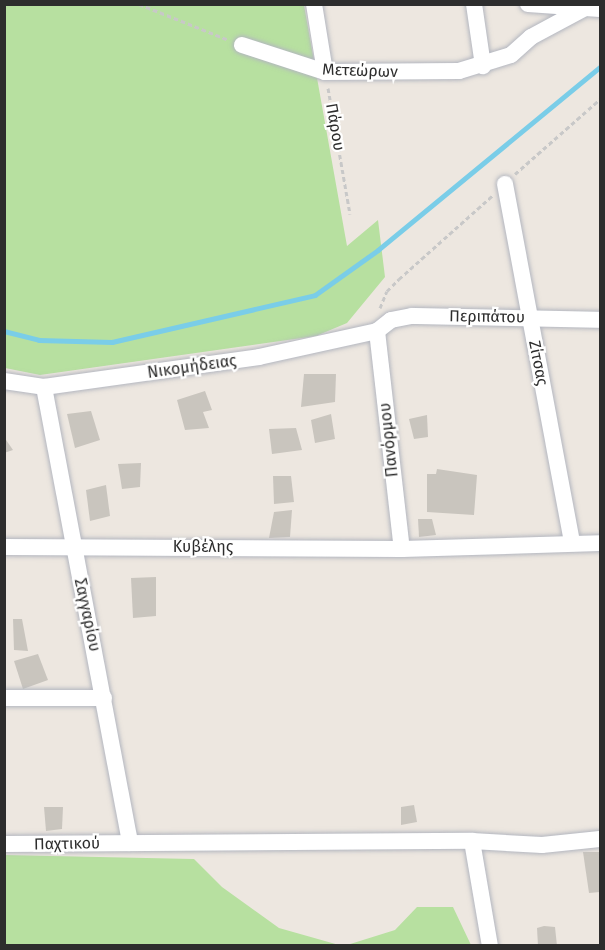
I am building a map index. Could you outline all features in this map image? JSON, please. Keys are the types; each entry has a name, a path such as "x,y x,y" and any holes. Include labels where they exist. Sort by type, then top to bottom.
{"street":[{"path":"314,4 325,72"},
{"path":"474,4 483,66"},
{"path":"528,4 593,8"},
{"name":"Μετεώρων","path":"242,45 325,72 459,71 483,66 511,55 531,37 593,8"},
{"name":"Ζίτσας","path":"505,184 572,542"},
{"name":"Περιπάτου","path":"377,330 391,320 412,315 600,320"},
{"name":"Νικομήδειας","path":"4,381 44,387 259,357 377,330"},
{"name":"Πανόρμου","path":"377,330 402,549"},
{"name":"Σαγγαρίου","path":"44,387 72,546 104,699 130,843"},
{"name":"Κυβέλης","path":"4,547 402,549 572,542 600,543"},
{"path":"4,698 104,699"},
{"name":"Παχτικού","path":"4,844 472,841 542,845 600,839"},
{"path":"472,841 490,945"}],"path":[{"path":"139,4 242,45"},
{"name":"Πάρου","path":"325,72 350,214"},
{"path":"377,330 380,303 387,291 600,99"}],"green space":[{"path":"5,5 304,5 347,246 378,220 385,277 347,323 316,336 40,375 5,368"},
{"path":"5,855 194,859 222,887 279,928 339,945 5,945"},
{"path":"417,907 453,907 471,945 347,945 395,930"}],"building":[{"path":"304,374 336,374 335,402 301,407"},
{"path":"205,391 212,410 203,412 209,428 185,430 177,400"},
{"path":"91,411 100,440 75,448 67,414"},
{"path":"331,414 335,439 315,443 311,420"},
{"path":"427,415 428,437 414,439 409,419"},
{"path":"296,428 302,450 272,454 269,429"},
{"path":"4,437 13,450 4,453"},
{"path":"141,463 140,487 122,489 118,464"},
{"path":"437,469 477,475 474,515 427,512 427,474 436,474"},
{"path":"273,476 291,476 294,502 274,504"},
{"path":"106,485 110,516 90,521 86,490"},
{"path":"292,510 290,537 269,538 274,512"},
{"path":"418,519 432,519 436,535 419,537"},
{"path":"156,577 156,616 133,618 131,578"},
{"path":"13,619 22,619 28,651 14,650"},
{"path":"38,654 48,680 23,689 14,661"},
{"path":"414,805 417,822 401,825 401,807"},
{"path":"44,807 63,807 62,829 46,831"},
{"path":"583,852 600,852 600,892 589,893"},
{"path":"555,927 557,946 538,946 537,928"}],"waterway":[{"path":"4,331 39,340 112,342 315,295 378,250 600,67"}]}
